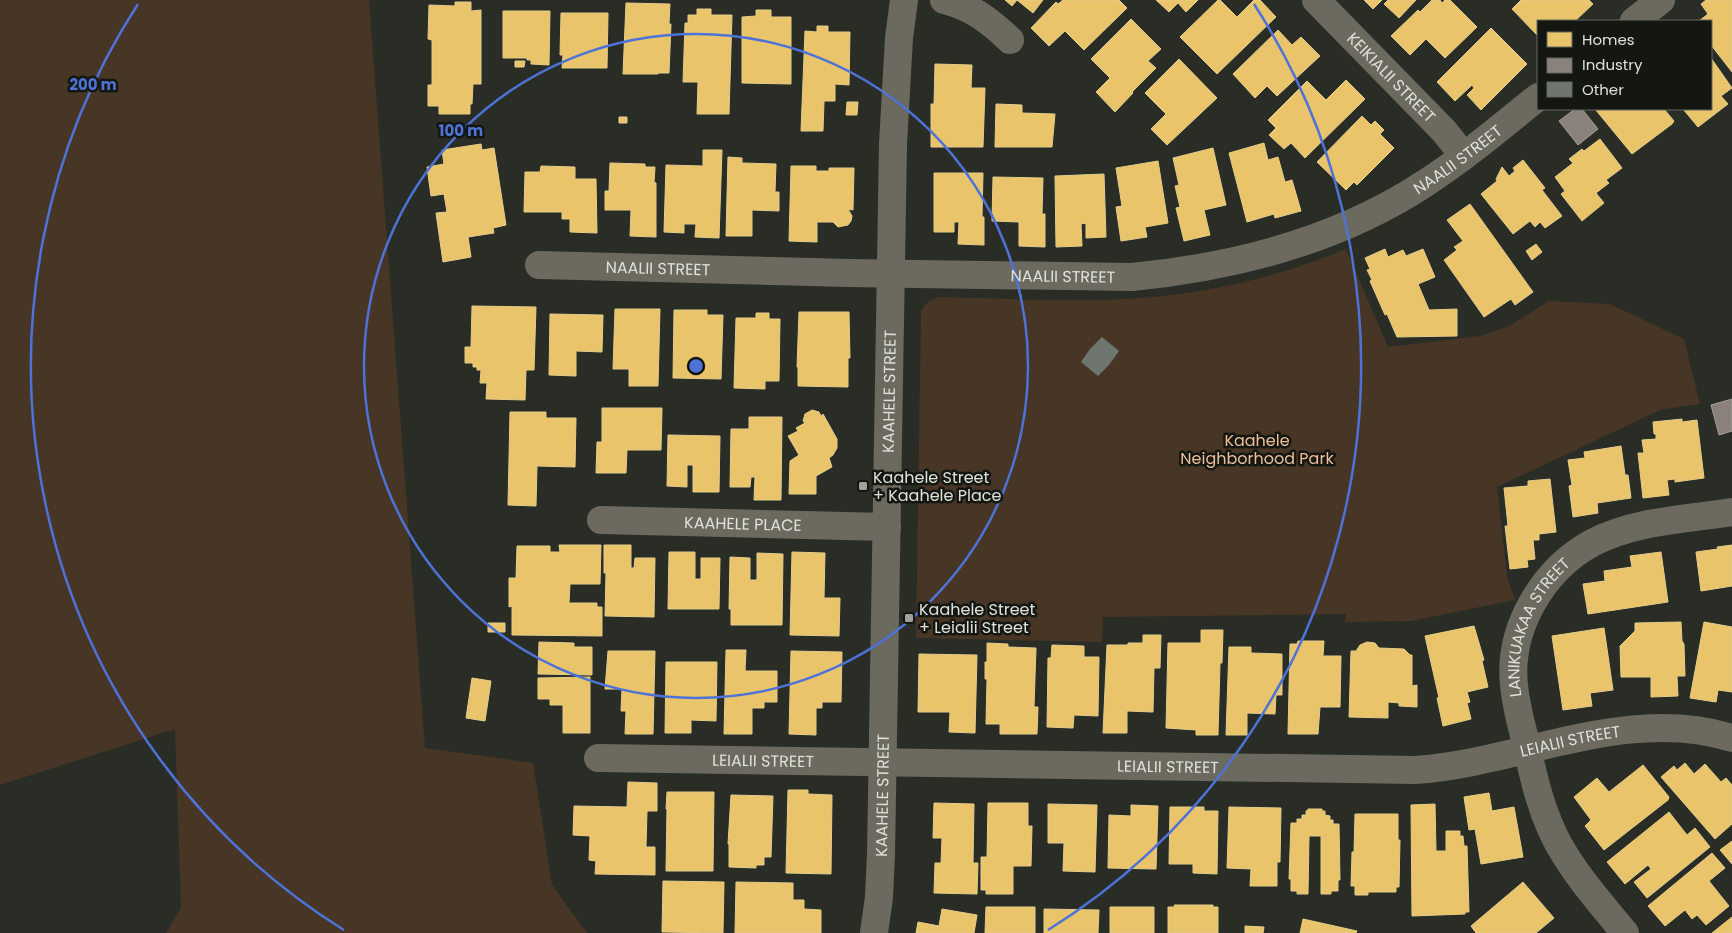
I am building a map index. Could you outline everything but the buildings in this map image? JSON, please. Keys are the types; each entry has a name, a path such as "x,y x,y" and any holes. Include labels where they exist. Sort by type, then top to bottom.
{"street":[{"name":"KAAHELE STREET","path":"874,933 882,854 891,274 896,91 899,38 904,0"},
{"path":"944,0 959,4 978,13 1010,40"},
{"name":"KEIKIALII STREET","path":"1316,0 1444,131 1464,156"},
{"path":"1635,20 1661,0"},
{"name":"NAALII STREET","path":"539,265 891,274 1132,277 1178,273 1237,261 1283,248 1341,228 1386,206 1424,184 1464,156 1537,98"},
{"name":"LANIKUAKAA STREET","path":"1625,933 1570,864 1558,843 1541,804 1516,702 1514,663 1516,646 1533,601 1546,582 1572,556 1591,544 1611,534 1641,526 1732,512"},
{"name":"KAAHELE PLACE","path":"601,520 887,527"},
{"name":"LEIALII STREET","path":"598,758 1415,770 1463,765 1604,733 1632,729 1684,728 1732,738"}],"green space":[{"path":"0,0 369,0 425,748 533,763 552,885 587,933 166,933 181,908 175,729 0,785"},
{"name":"Kaahele Neighborhood Park","path":"1346,249 1388,347 1480,336 1509,326 1549,301 1610,304 1684,339 1700,404 1660,410 1497,487 1507,576 1515,600 1411,621 1345,622 1346,614 1103,617 1102,642 916,638 921,311 931,300 940,297 1099,300 1152,297 1202,291 1299,267"}],"place":[{"name":"Kaahele Street + Kaahele Place","path":"863,486"},
{"name":"Kaahele Street + Leialii Street","path":"909,618"}]}
